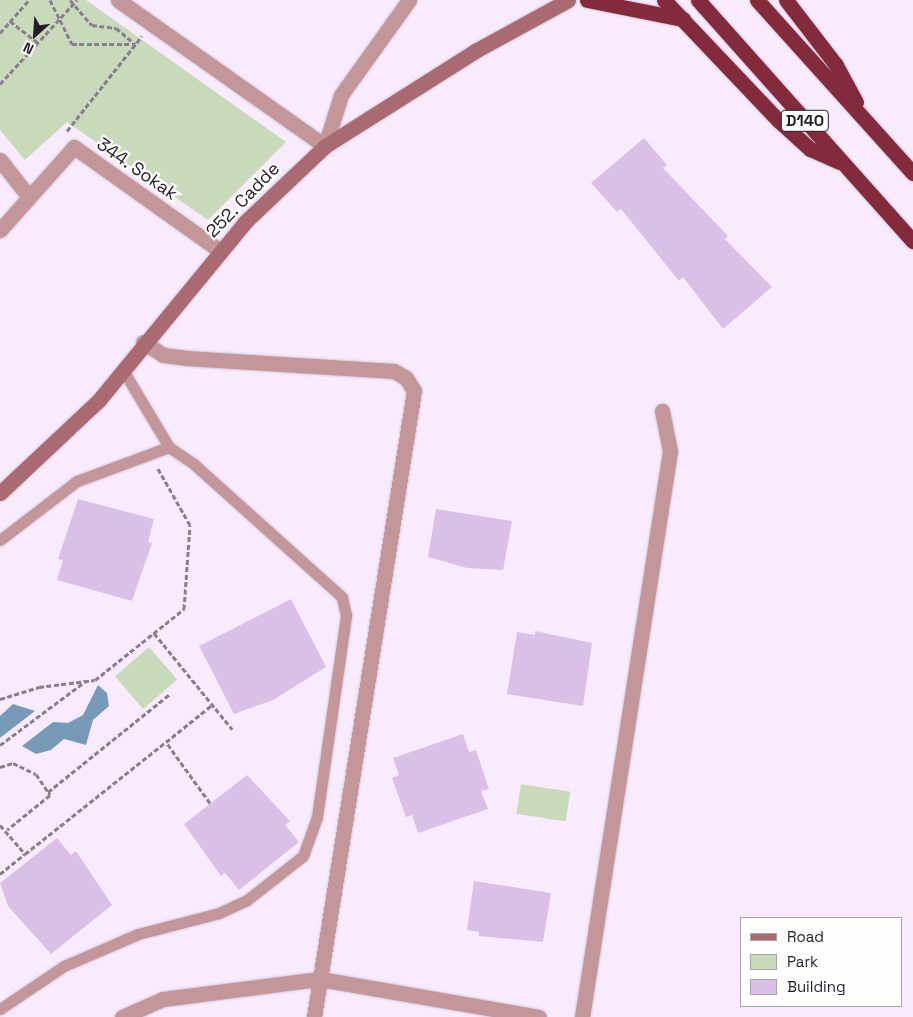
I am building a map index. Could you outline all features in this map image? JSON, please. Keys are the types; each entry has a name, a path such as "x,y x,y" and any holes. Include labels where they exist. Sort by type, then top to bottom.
{"highway":[{"path":"588,0 683,19"},
{"path":"664,0 779,121 810,148 844,164"},
{"name":"D140","path":"698,0 913,241"},
{"name":"D140","path":"757,0 913,173"},
{"path":"786,0 836,64 863,117"}],"main road":[{"name":"252. Cadde","path":"0,493 78,421 123,370 143,342 219,250 325,146 368,115 568,0"}],"street":[{"path":"118,0 325,146 341,95 409,0"},
{"name":"344. Sokak","path":"0,230 74,147 219,250"},
{"path":"0,160 29,197"},
{"path":"143,342 163,355 186,358 394,371 406,378 414,390 314,1017"},
{"path":"582,1017 670,451 662,411"},
{"path":"122,1017 163,998 320,979 538,1017"}],"lane":[{"path":"0,1009 64,966 138,934 219,914 247,900 303,856 311,840 346,615 342,597 194,464 169,448 123,370"},
{"path":"0,540 76,481 169,448"}],"path":[{"path":"0,33 29,0"},
{"path":"50,0 72,44 136,44"},
{"path":"70,0 76,1 92,25 116,28 136,44"},
{"path":"0,84 76,1"},
{"path":"10,21 38,43"},
{"path":"64,135 152,24"},
{"path":"0,699 39,687 95,680 184,609 190,525 150,456"},
{"path":"154,633 232,729"},
{"path":"0,745 86,681"},
{"path":"8,830 48,792 170,694"},
{"path":"0,874 212,705"},
{"path":"166,742 210,803"},
{"path":"0,767 14,763 36,774 48,792"},
{"path":"0,825 8,830 25,854"}],"green space":[{"path":"0,0 86,0 286,142 208,220 67,122 25,160 0,130"},
{"path":"149,647 177,679 143,709 115,677"},
{"path":"521,784 570,792 566,821 516,814"}],"water":[{"path":"98,685 107,693 109,706 93,720 86,745 64,739 51,750 36,754 22,746 53,722 68,723 83,715"},
{"path":"13,704 35,711 0,738 0,716"}],"building":[{"path":"644,138 667,165 663,168 728,236 725,239 772,287 723,329 683,277 679,281 621,209 617,212 591,183"},
{"path":"78,499 154,519 148,542 152,543 132,601 57,580 63,560 58,559"},
{"path":"436,509 512,521 503,570 467,568 428,557"},
{"path":"291,599 326,667 273,700 234,714 199,646"},
{"path":"535,631 592,643 583,706 507,694 517,632 535,635"},
{"path":"463,734 469,752 476,750 489,789 481,791 488,809 418,833 412,815 406,817 392,778 399,775 393,758"},
{"path":"247,775 290,821 285,825 299,842 239,890 225,873 221,876 184,824"},
{"path":"57,838 71,855 76,851 112,905 51,954 8,906 0,883"},
{"path":"474,881 551,893 543,942 479,936 479,932 467,930"}]}
